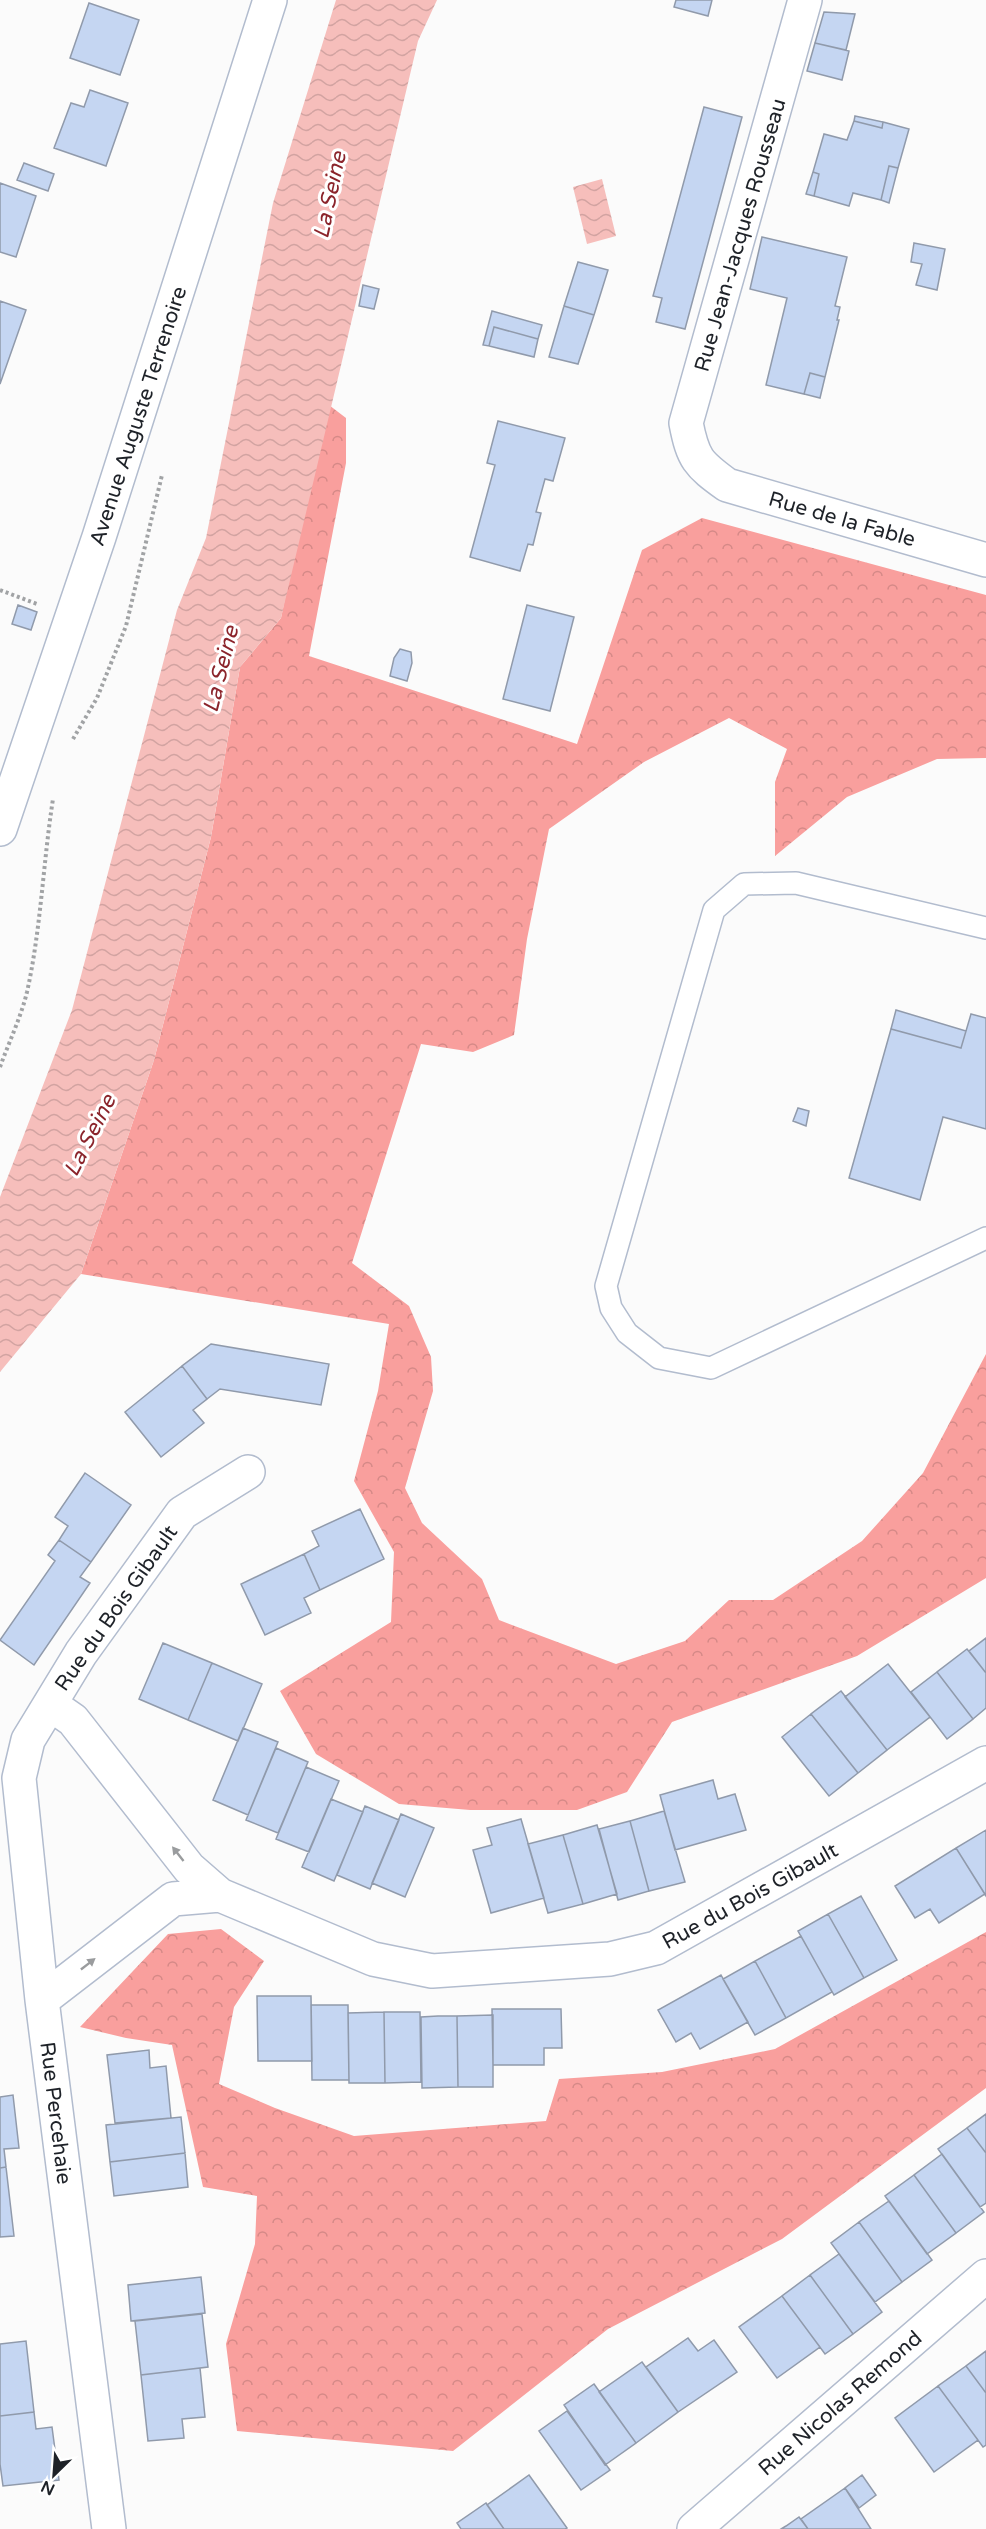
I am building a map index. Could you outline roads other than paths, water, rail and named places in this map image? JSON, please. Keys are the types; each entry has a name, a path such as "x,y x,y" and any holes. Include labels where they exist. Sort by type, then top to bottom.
{"street":[{"name":"Avenue Auguste Terrenoire","path":"1,824 99,537 270,0"},
{"name":"Rue Jean-Jacques Rousseau","path":"703,467 691,451 686,423 805,0"},
{"name":"Rue de la Fable","path":"703,467 727,485 986,560"},
{"name":"Rue du Bois Gibault","path":"248,1472 182,1513 81,1653 50,1704 73,1720 189,1868 220,1895 373,1959 432,1971 610,1959 656,1948 986,1763"},
{"name":"Rue Percehaie","path":"50,1704 28,1740 19,1778 42,2000 109,2529"},
{"name":"Rue du Bois Gibault","path":"42,2000 173,1899 220,1895"},
{"name":"Rue Nicolas Remond","path":"694,2529 986,2276"}],"lane":[{"path":"986,928 796,883 744,884 714,910 606,1286 611,1308 627,1333 659,1358 711,1368 986,1238"}],"water":[{"name":"La Seine","path":"336,0 437,0 418,41 281,618 240,667 211,837 154,1060 81,1274 0,1372 0,1197 72,1010 177,610 206,538 273,203"},
{"path":"602,179 616,236 587,244 573,187"}]}
